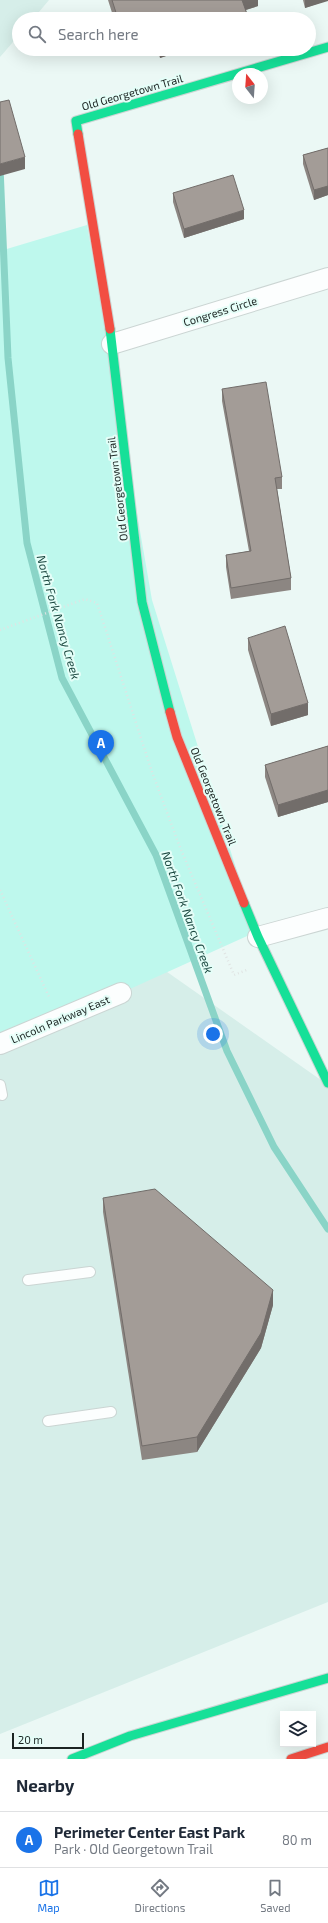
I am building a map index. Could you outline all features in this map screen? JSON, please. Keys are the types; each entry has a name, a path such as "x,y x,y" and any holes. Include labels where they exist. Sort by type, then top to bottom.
{"main road":[{"name":"Old Georgetown Trail","path":"316,51 328,47"},
{"name":"Old Georgetown Trail","path":"297,56 76,121 112,344 142,602 177,737 258,937 328,1083"},
{"path":"72,1759 130,1736 328,1678"},
{"path":"291,1759 328,1747"}],"street":[{"name":"Congress Circle","path":"112,344 328,278"},
{"path":"258,937 328,918"},
{"name":"Lincoln Parkway East","path":"0,1044 121,993"}],"lane":[{"path":"0,1084 2,1095"},
{"path":"28,1280 90,1272"},
{"path":"48,1421 111,1412"}],"path":[{"path":"0,630 85,599 97,603 152,772 174,830 234,975"},
{"path":"0,890 59,1019"}],"shaded area":[{"path":"0,0 49,0 39,12 12,12 12,43 0,57"},
{"path":"0,520 59,896 328,1085 328,1602 0,1734"}],"green space":[{"path":"87,225 152,600 256,932 121,993 0,1044 0,251"}],"building":[{"path":"112,0 242,0 246,12 116,12"},
{"path":"9,100 25,157 0,164 0,102"},
{"path":"328,148 328,186 314,190 303,155"},
{"path":"233,175 244,210 184,229 173,193"},
{"path":"266,382 282,477 275,478 291,578 231,588 226,555 251,551 222,389"},
{"path":"285,626 308,703 271,714 248,638"},
{"path":"328,746 328,790 278,805 265,765"},
{"path":"155,1189 273,1290 261,1333 197,1437 142,1446 103,1198"}],"waterway":[{"name":"North Fork Nancy Creek","path":"0,167 8,358 27,543 62,678 156,855 227,1051 274,1147 328,1229"}],"traffic: fast":[{"path":"316,51 328,47"},
{"path":"78,134 76,121 297,56"},
{"path":"110,329 142,602 170,712"},
{"path":"244,903 258,937 328,1083"},
{"path":"72,1759 130,1736 328,1678"}],"traffic: jam":[{"path":"78,134 110,329"},
{"path":"170,712 177,737 244,903"},
{"path":"291,1759 328,1747"}],"place":[{"name":"Perimeter Center East Park","path":"101,763"}]}
